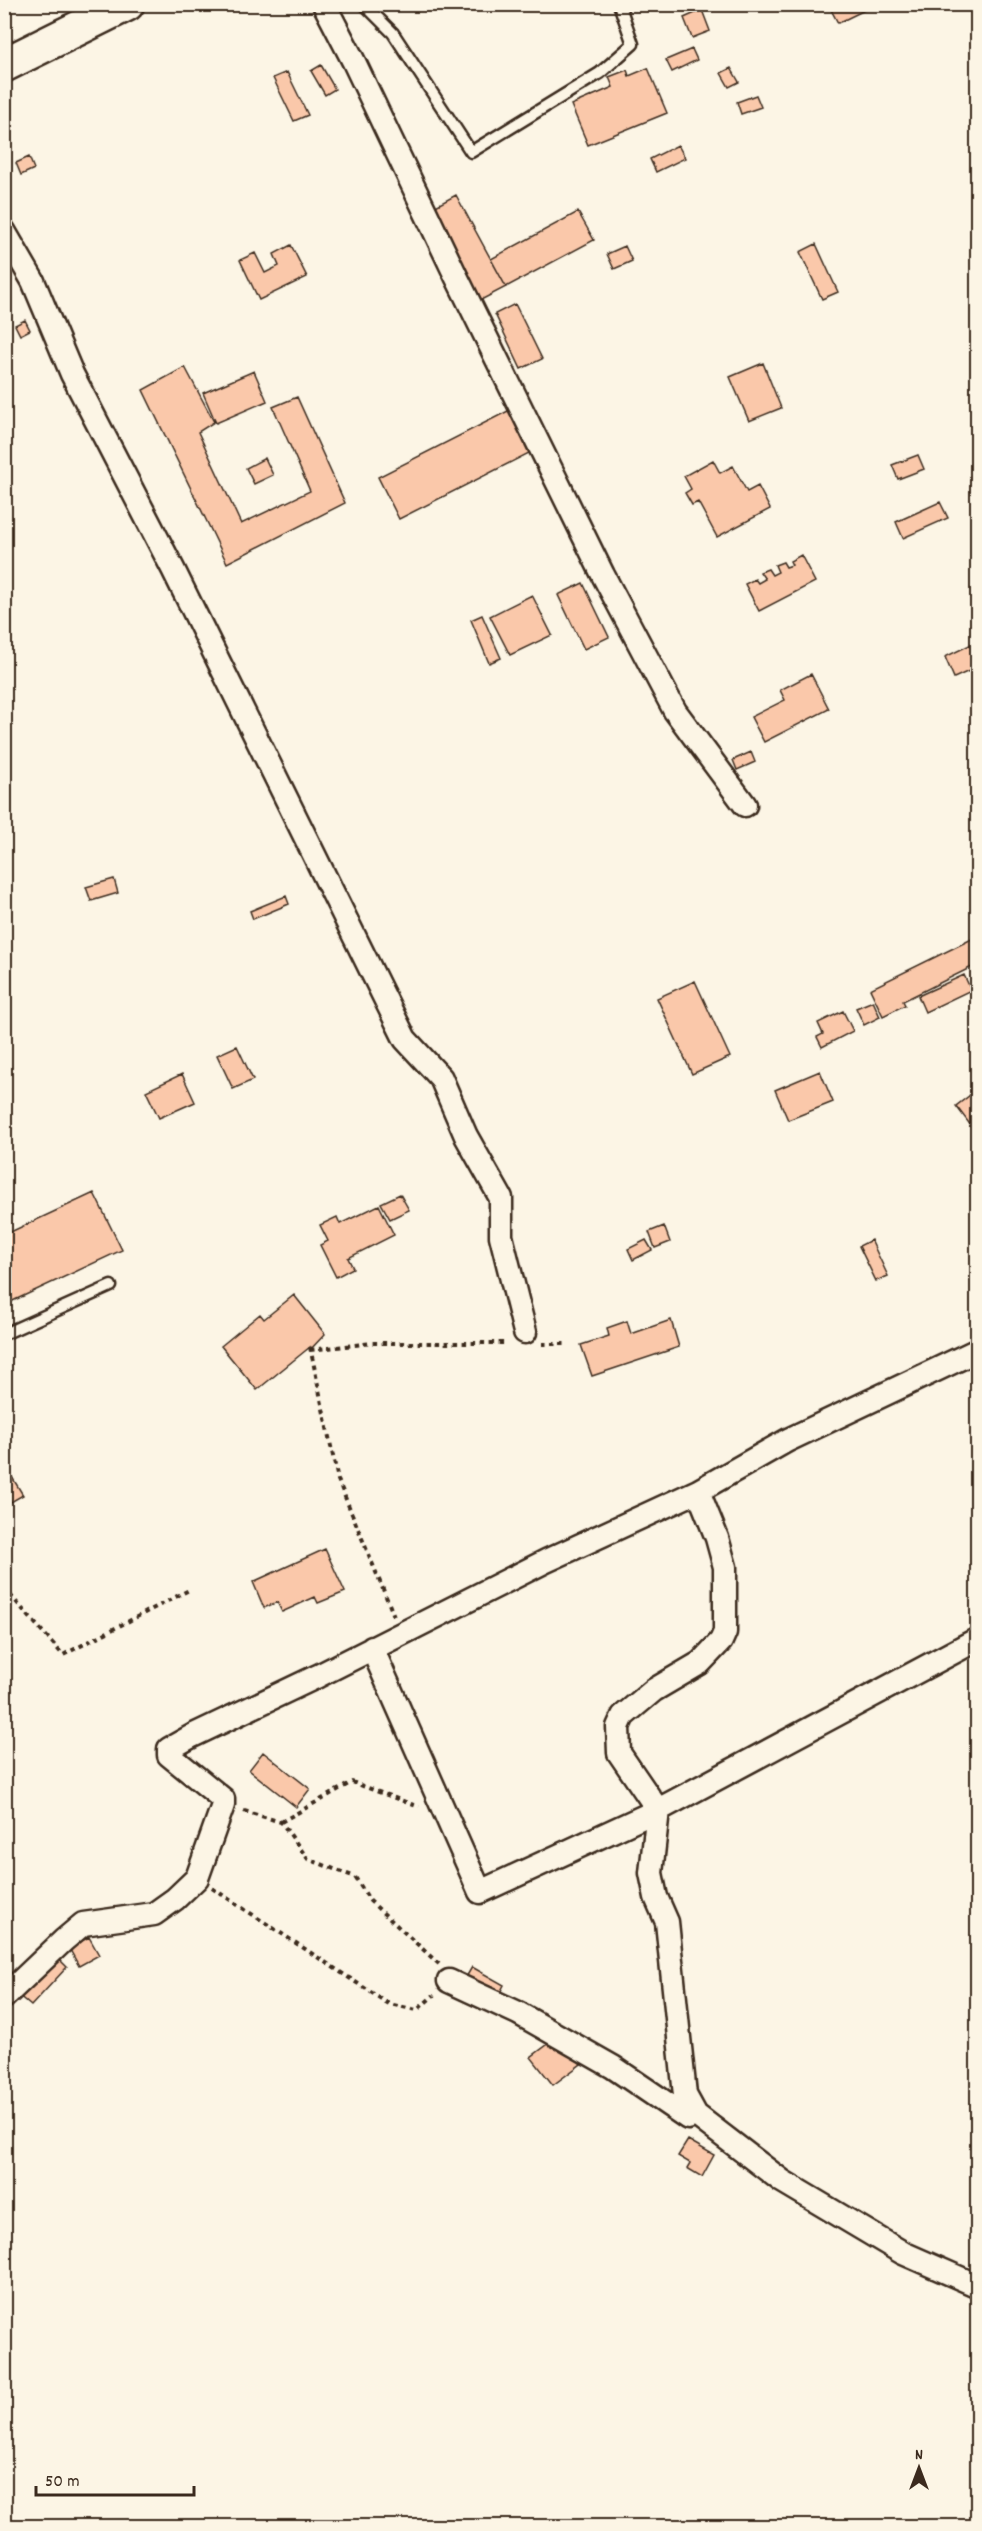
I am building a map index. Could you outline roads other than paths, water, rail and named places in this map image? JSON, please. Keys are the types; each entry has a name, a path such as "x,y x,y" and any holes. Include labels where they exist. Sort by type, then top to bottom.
{"highway":[{"path":"4,65 127,4"}],"street":[{"path":"324,4 603,576 675,711 745,805"},
{"path":"4,231 33,281 72,374 173,569 405,1039 441,1078 466,1136 501,1198 501,1236 523,1340"},
{"path":"4,1997 83,1924 154,1914 175,1899 197,1878 223,1805 223,1799 169,1755 169,1749 546,1561 698,1491 788,1440 978,1350"},
{"path":"698,1491 717,1538 724,1567 725,1632 722,1641 700,1663 654,1690 624,1716 618,1727 619,1753 658,1810 651,1873 656,1897 667,1922 684,2095 696,2115 782,2181 903,2253 978,2286"},
{"path":"372,1648 480,1892 658,1810 978,1639"},
{"path":"448,1981 518,2013 613,2067 688,2118 696,2115"}],"lane":[{"path":"363,4 393,33 471,152 600,73 633,44 619,4"},
{"path":"4,1334 111,1286"}]}
